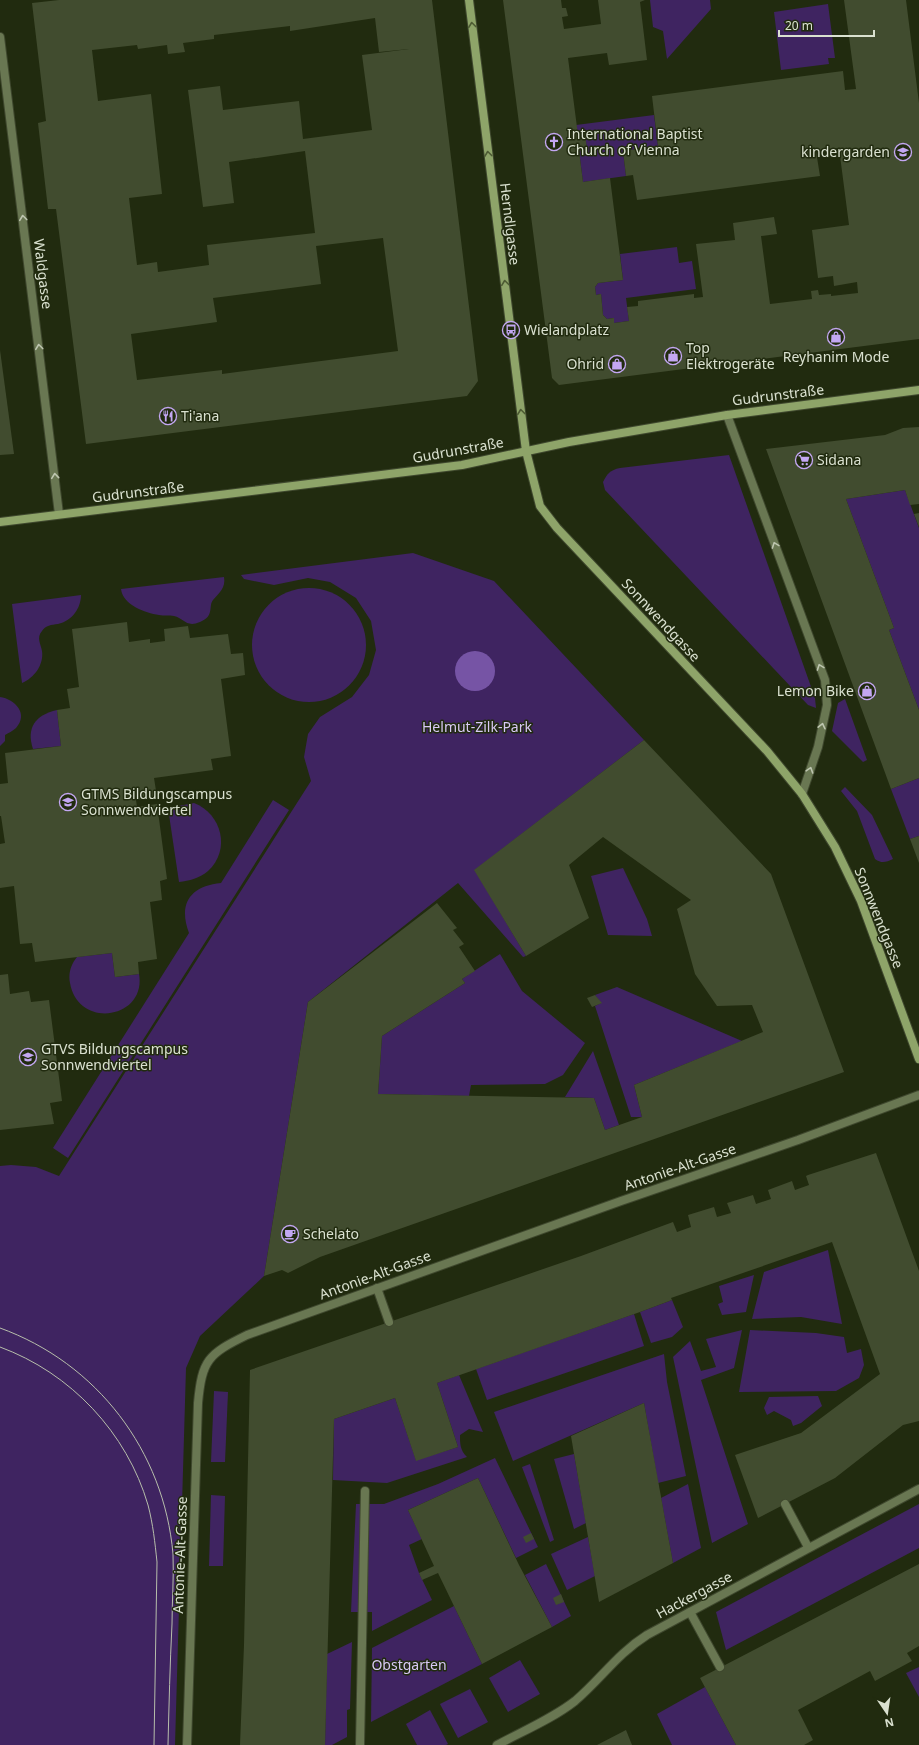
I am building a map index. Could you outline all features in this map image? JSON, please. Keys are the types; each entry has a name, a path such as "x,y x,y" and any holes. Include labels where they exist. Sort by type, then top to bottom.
{"main road":[{"name":"Herndlgasse","path":"468,0 526,450"},
{"name":"Gudrunstraße","path":"0,522 462,465 526,450 727,415 919,390"},
{"name":"Sonnwendgasse","path":"526,450 540,506 557,528 767,751 802,794 835,847 861,901 919,1059"}],"street":[{"name":"Waldgasse","path":"0,37 59,514"},
{"path":"727,415 825,680 827,705 818,747 802,794"},
{"name":"Antonie-Alt-Gasse","path":"187,1745 198,1403 200,1380 204,1366 214,1355 227,1345 247,1335 919,1095"},
{"path":"377,1288 389,1322"},
{"name":"Hackergasse","path":"497,1745 554,1715 573,1702 588,1690 603,1671 632,1645 808,1547 919,1489"},
{"path":"360,1745 365,1491"},
{"path":"785,1504 808,1547"},
{"path":"690,1612 720,1667"}],"green space":[{"path":"650,0 710,0 711,9 667,59 663,31 653,27"},
{"path":"828,4 835,58 828,58 829,64 781,70 774,12"},
{"path":"654,115 658,146 623,151 626,176 583,182 579,151 587,150 585,134 578,135 576,125"},
{"path":"677,247 679,263 692,261 696,289 626,298 629,321 614,323 614,318 607,319 603,315 601,294 596,295 595,287 598,283 623,280 620,254"},
{"path":"729,455 815,698 816,708 808,705 605,490 603,482 609,473 620,468"},
{"path":"905,490 919,528 919,710 889,630 894,628 846,499"},
{"name":"Helmut-Zilk-Park","path":"413,553 494,581 644,740 475,870 526,956 523,957 458,883 308,1002 264,1276 200,1336 186,1368 175,1745 0,1745 0,1166 11,1165 36,1167 59,1176 311,781 304,757 308,734 320,717 352,697 369,675 376,650 371,621 356,598 330,582 308,578 274,585 244,579 241,575"},
{"path":"224,577 223,587 212,602 208,617 205,620 195,624 188,623 174,616 159,615 141,610 126,600 121,589"},
{"path":"309,588 331,592 349,605 362,623 366,645 362,667 349,685 331,698 309,702 287,698 269,685 256,667 252,645 256,623 269,605 287,592"},
{"path":"81,595 81,600 75,613 68,620 47,626 40,634 39,639 42,656 40,666 30,678 22,683 12,604"},
{"path":"0,697 6,698 15,704 21,713 21,718 20,723 16,728 5,735 5,741 0,746"},
{"path":"845,699 867,760 863,762 832,731 838,703"},
{"path":"57,710 61,746 33,749 31,735 34,724 43,715"},
{"path":"919,778 919,836 910,839 891,789"},
{"path":"845,787 872,815 893,859 880,862 875,859 857,811 841,791"},
{"path":"273,800 289,810 68,1158 53,1148 189,933 185,913 189,898 194,892 201,888 221,883"},
{"path":"194,803 204,808 211,815 217,824 221,843 215,862 208,871 202,876 179,882 168,808"},
{"path":"623,868 647,919 652,936 608,935 591,876"},
{"path":"112,953 115,977 139,974 139,989 133,1001 123,1009 110,1013 97,1013 85,1008 76,998 70,983 70,969 77,957"},
{"path":"500,954 522,991 585,1043 563,1075 545,1084 471,1085 469,1096 378,1094 382,1036 465,983 462,979"},
{"path":"617,987 742,1041 634,1085 642,1117 631,1117 595,1006 601,1003 595,995"},
{"path":"593,1051 619,1125 605,1130 594,1098 565,1097"},
{"path":"828,1250 842,1324 801,1317 752,1319 764,1272"},
{"path":"754,1275 746,1312 722,1315 718,1304 723,1302 719,1286"},
{"path":"672,1300 683,1327 672,1337 651,1343 640,1312"},
{"path":"634,1314 644,1346 487,1400 476,1369"},
{"path":"742,1330 734,1368 701,1380 748,1524 712,1543 673,1357 690,1341 701,1371 716,1367 706,1339"},
{"path":"750,1330 816,1333 844,1337 847,1353 861,1349 864,1365 859,1378 836,1391 739,1392"},
{"path":"664,1354 667,1382 686,1476 658,1483 644,1403 513,1461 494,1412"},
{"path":"459,1375 483,1432 469,1429 460,1435 461,1447 467,1457 387,1483 333,1480 334,1419 395,1398 416,1460 458,1447 437,1383"},
{"path":"214,1391 228,1392 225,1462 211,1462"},
{"path":"818,1396 822,1406 801,1423 793,1426 791,1420 774,1411 767,1415 764,1408 769,1397"},
{"path":"574,1454 586,1523 574,1529 554,1459"},
{"path":"495,1458 538,1547 516,1558 478,1478 408,1510 422,1539 409,1545 419,1573 432,1600 372,1631 372,1612 351,1612 356,1504 384,1504 438,1484"},
{"path":"530,1464 554,1540 550,1542 522,1467"},
{"path":"688,1484 701,1548 673,1563 661,1498"},
{"path":"211,1495 225,1496 223,1566 209,1566"},
{"path":"919,1504 919,1548 726,1650 716,1612"},
{"path":"588,1537 595,1576 567,1590 551,1554"},
{"path":"546,1564 571,1616 552,1627 525,1575"},
{"name":"Obstgarten","path":"454,1606 482,1664 371,1722 372,1648"},
{"path":"352,1642 350,1709 347,1710 347,1737 332,1745 325,1745 327,1654"},
{"path":"520,1660 540,1694 508,1712 489,1678"},
{"path":"919,1667 919,1697 906,1673"},
{"path":"705,1687 736,1745 672,1745 657,1714"},
{"path":"470,1689 488,1722 458,1738 440,1704"},
{"path":"430,1710 448,1744 446,1745 417,1745 406,1724"}],"shaded area":[{"path":"479,651 486,654 492,660 495,671 494,679 486,688 479,691 471,691 464,688 456,679 455,667 458,660 467,652"}],"building":[{"path":"59,0 432,0 478,381 467,396 86,444 56,209 48,209 38,123 46,121 32,3","holes":["375,18 379,52 409,49 362,55 372,130 303,139 299,101 223,110 220,86 188,90 203,207 234,203 229,162 305,151 315,233 207,245 209,265 158,272 157,262 137,265 129,198 162,194 151,94 98,101 92,50 137,45 138,49 167,45 168,54 185,52 183,43 214,39 214,35 290,26 290,31","383,238 398,351 222,374 222,370 137,380 131,334 217,322 213,298 321,284 316,246"]},
{"path":"503,0 561,0 562,8 566,8 568,16 562,17 564,29 601,24 598,0 645,0 640,2 647,60 609,65 607,53 568,58 578,135 585,133 587,150 579,151 583,182 610,178 623,280 598,283 595,287 596,295 601,294 603,315 607,319 614,318 614,323 629,321 627,307 638,306 638,301 694,294 694,298 703,297 696,244 735,240 733,223 774,217 777,234 761,236 770,304 812,299 811,291 818,290 819,295 831,294 831,296 858,293 857,282 834,286 833,276 818,278 812,230 849,225 839,148 816,151 820,176 637,200 633,175 626,176 623,151 658,146 652,96 843,71 845,90 856,89 844,0 906,0 919,103 919,339 559,385 552,378"},
{"path":"0,350 14,454 0,455"},
{"path":"919,427 919,504 910,505 905,490 846,499 894,628 889,630 919,710 919,778 891,789 766,449 885,435 903,428"},
{"path":"919,513 919,527 914,514"},
{"name":"GTMS Bildungscampus Sonnwendviertel","path":"127,622 129,642 150,639 150,643 165,641 164,629 188,626 190,638 228,634 231,654 243,653 245,675 221,679 231,756 211,759 213,770 154,778 157,797 136,800 137,807 157,804 167,879 160,881 162,900 150,902 157,959 138,962 139,974 115,977 112,953 35,962 32,943 20,944 14,886 0,888 0,844 5,843 0,816 0,784 8,783 5,753 61,746 57,710 70,708 67,689 79,687 72,629"},
{"path":"644,740 771,874 844,1072 320,1257 288,1273 282,1270 264,1276 308,1002 437,903 457,928 453,930 464,944 459,947 475,971 462,979 465,983 382,1036 378,1094 594,1098 605,1130 642,1117 634,1085 763,1032 752,1005 717,1006 695,974 677,909 691,900 603,837 569,865 589,918 526,956 474,870"},
{"path":"919,836 919,863 910,839"},
{"name":"GTVS Bildungscampus Sonnwendviertel","path":"8,974 10,994 29,991 31,1002 49,1000 62,1101 50,1103 54,1124 0,1130 0,975"},
{"path":"595,995 602,1003 592,1007 587,998"},
{"path":"876,1153 919,1271 919,1421 903,1425 835,1478 758,1518 735,1455 801,1433 880,1374 832,1242 671,1298 672,1300 640,1312 437,1383 458,1447 416,1461 395,1398 334,1419 325,1745 240,1745 244,1645 250,1370 581,1256 673,1222 677,1232 691,1227 688,1215 714,1207 717,1217 731,1213 727,1203 753,1195 756,1204 771,1199 768,1190 792,1181 795,1190 809,1185 806,1176 808,1175"},
{"path":"644,1403 673,1563 599,1602 571,1436"},
{"path":"478,1478 519,1565 552,1627 482,1664 438,1573 422,1580 419,1573 434,1566 408,1510"},
{"path":"531,1533 534,1539 526,1543 523,1537"},
{"path":"919,1564 919,1646 907,1653 912,1661 875,1681 870,1671 798,1710 813,1740 804,1745 736,1745 700,1678"},
{"path":"561,1594 564,1602 556,1605 553,1598"},
{"path":"626,1730 632,1745 597,1745"}],"tram line":[{"path":"0,1328 35,1344 67,1364 95,1388 120,1416 140,1446 156,1480 167,1516 173,1554 168,1745"},
{"path":"0,1347 26,1358 72,1389 93,1409 111,1430 139,1479 150,1512 157,1562 154,1745"}],"place":[{"name":"International Baptist Church of Vienna","path":"554,142"},
{"name":"kindergarden","path":"903,152"},
{"name":"Wielandplatz","path":"511,330"},
{"name":"Reyhanim Mode","path":"836,337"},
{"name":"Top Elektrogeräte","path":"673,356"},
{"name":"Ohrid","path":"617,364"},
{"name":"Ti'ana","path":"168,416"},
{"name":"Sidana","path":"804,460"},
{"name":"Lemon Bike","path":"867,691"},
{"name":"GTMS Bildungscampus Sonnwendviertel","path":"68,802"},
{"name":"GTVS Bildungscampus Sonnwendviertel","path":"28,1057"},
{"name":"Schelato","path":"290,1234"}]}
